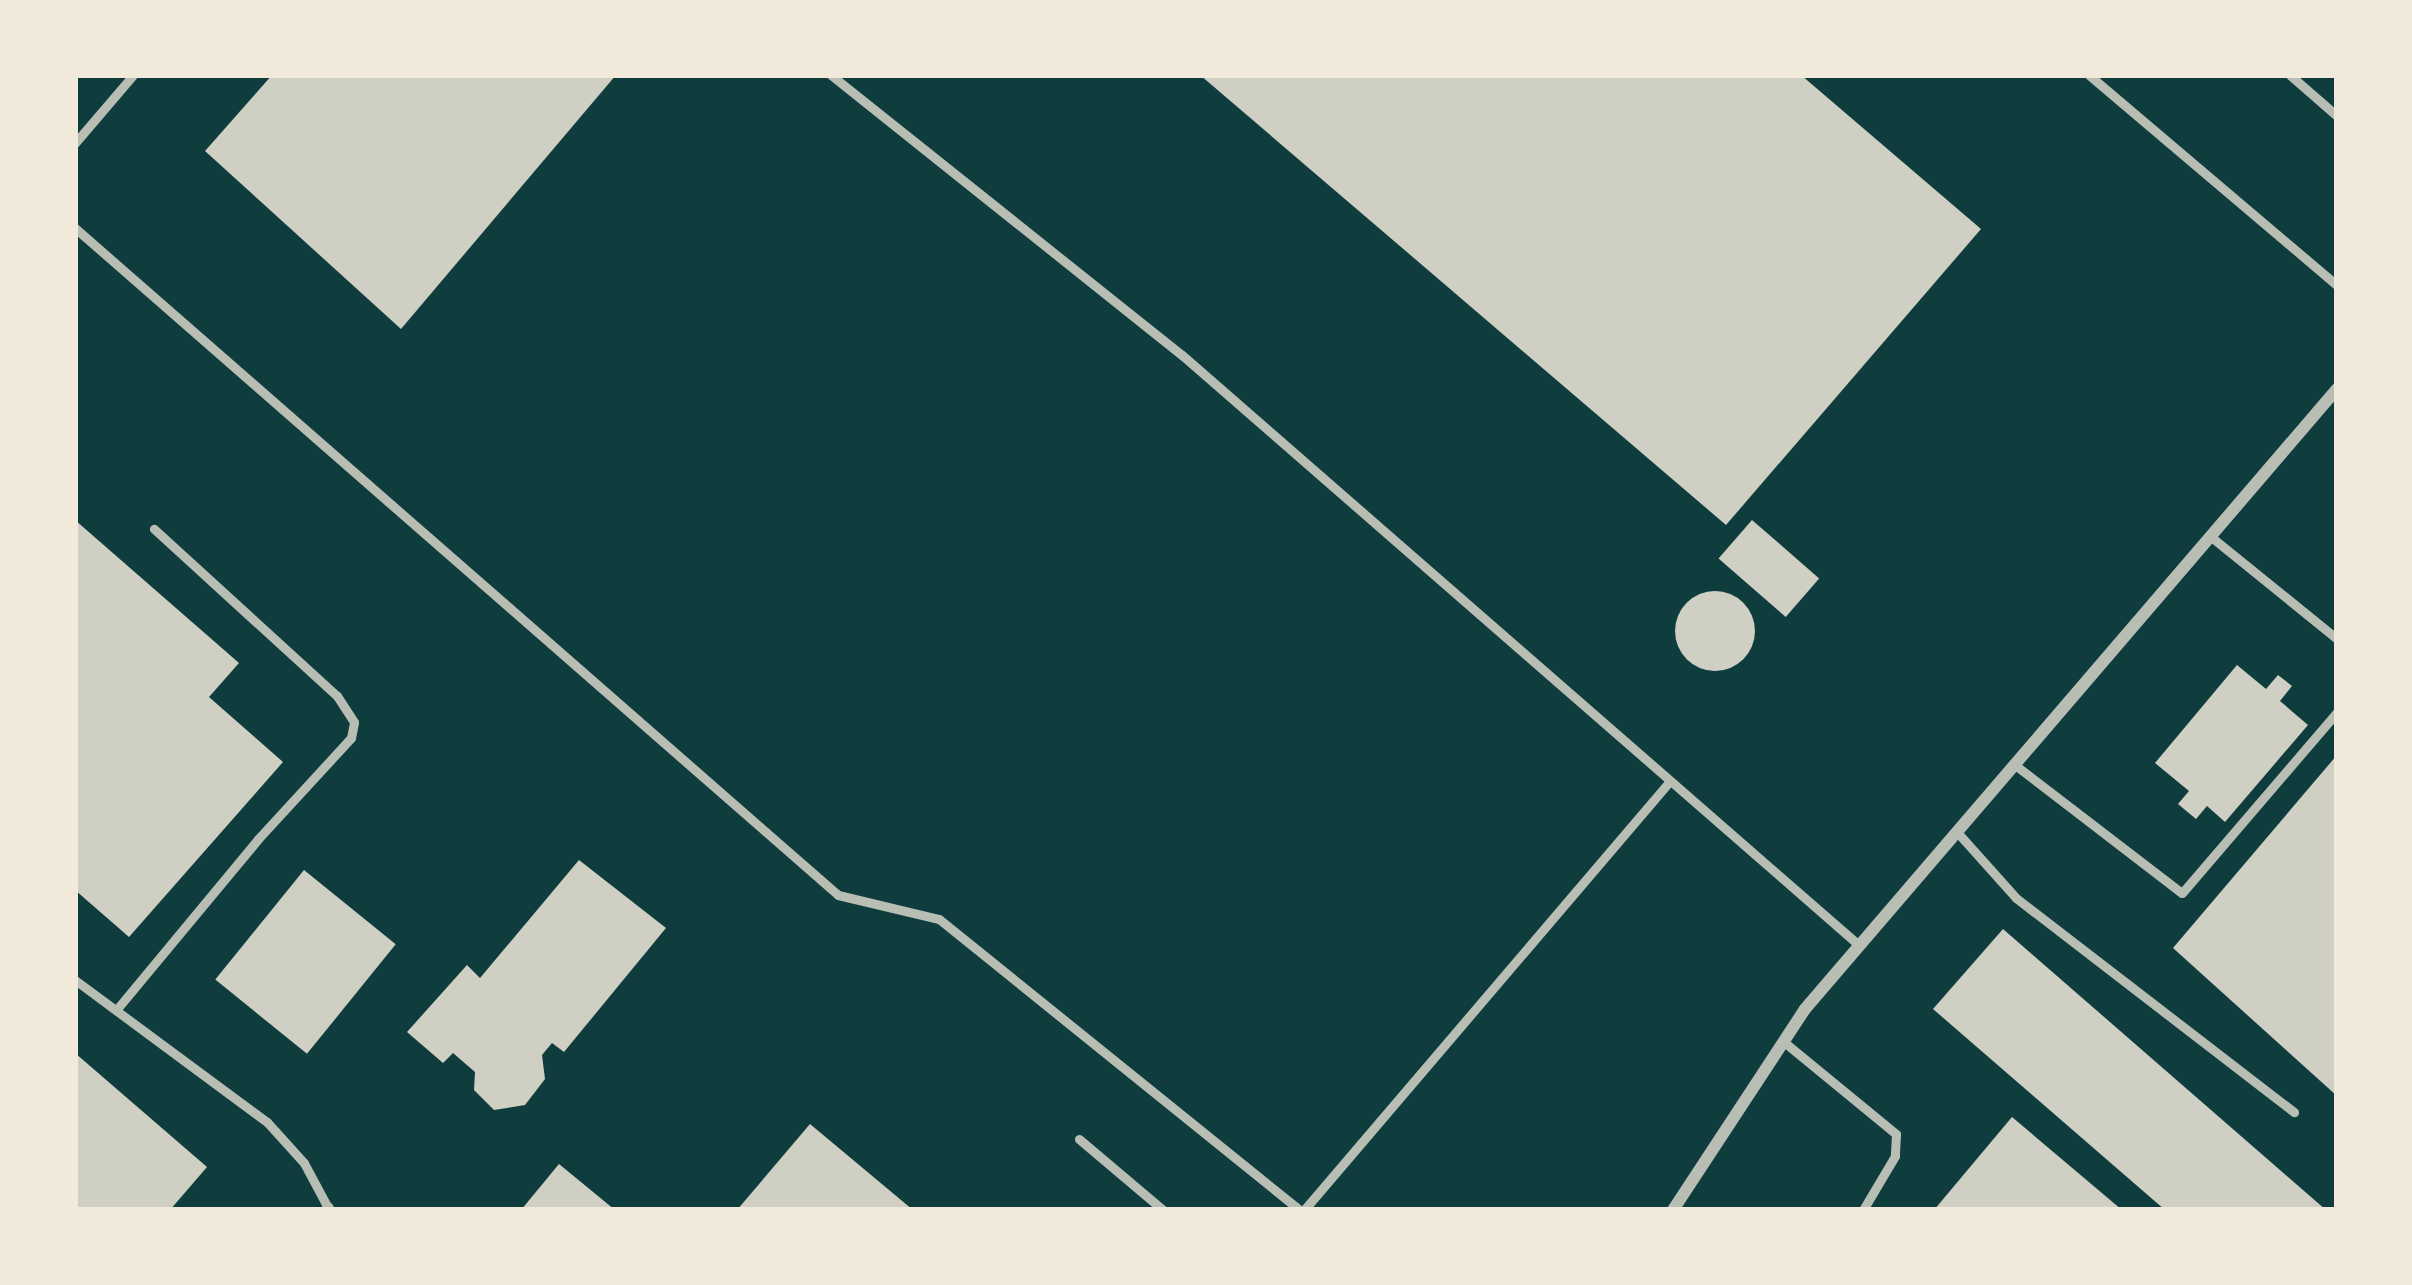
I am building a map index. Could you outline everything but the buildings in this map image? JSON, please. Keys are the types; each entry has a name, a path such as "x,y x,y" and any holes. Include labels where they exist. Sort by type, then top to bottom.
{"street":[{"path":"1672,1210 1784,1042 1860,946 2337,389"}],"lane":[{"path":"75,142 133,75"},
{"path":"831,75 1181,355 1860,946"},
{"path":"2089,75 2337,285"},
{"path":"2290,75 2337,116"},
{"path":"75,228 838,896 938,919 1302,1210 1670,781"},
{"path":"117,1010 258,838 350,738 355,722 337,696 154,529"},
{"path":"2210,536 2337,639"},
{"path":"2015,765 2182,893 2337,712"},
{"path":"1957,832 2016,898 2294,1112"},
{"path":"75,980 267,1122 304,1163 328,1209"},
{"path":"1784,1042 1896,1134 1895,1156 1863,1210"},
{"path":"1079,1139 1163,1210"}]}
